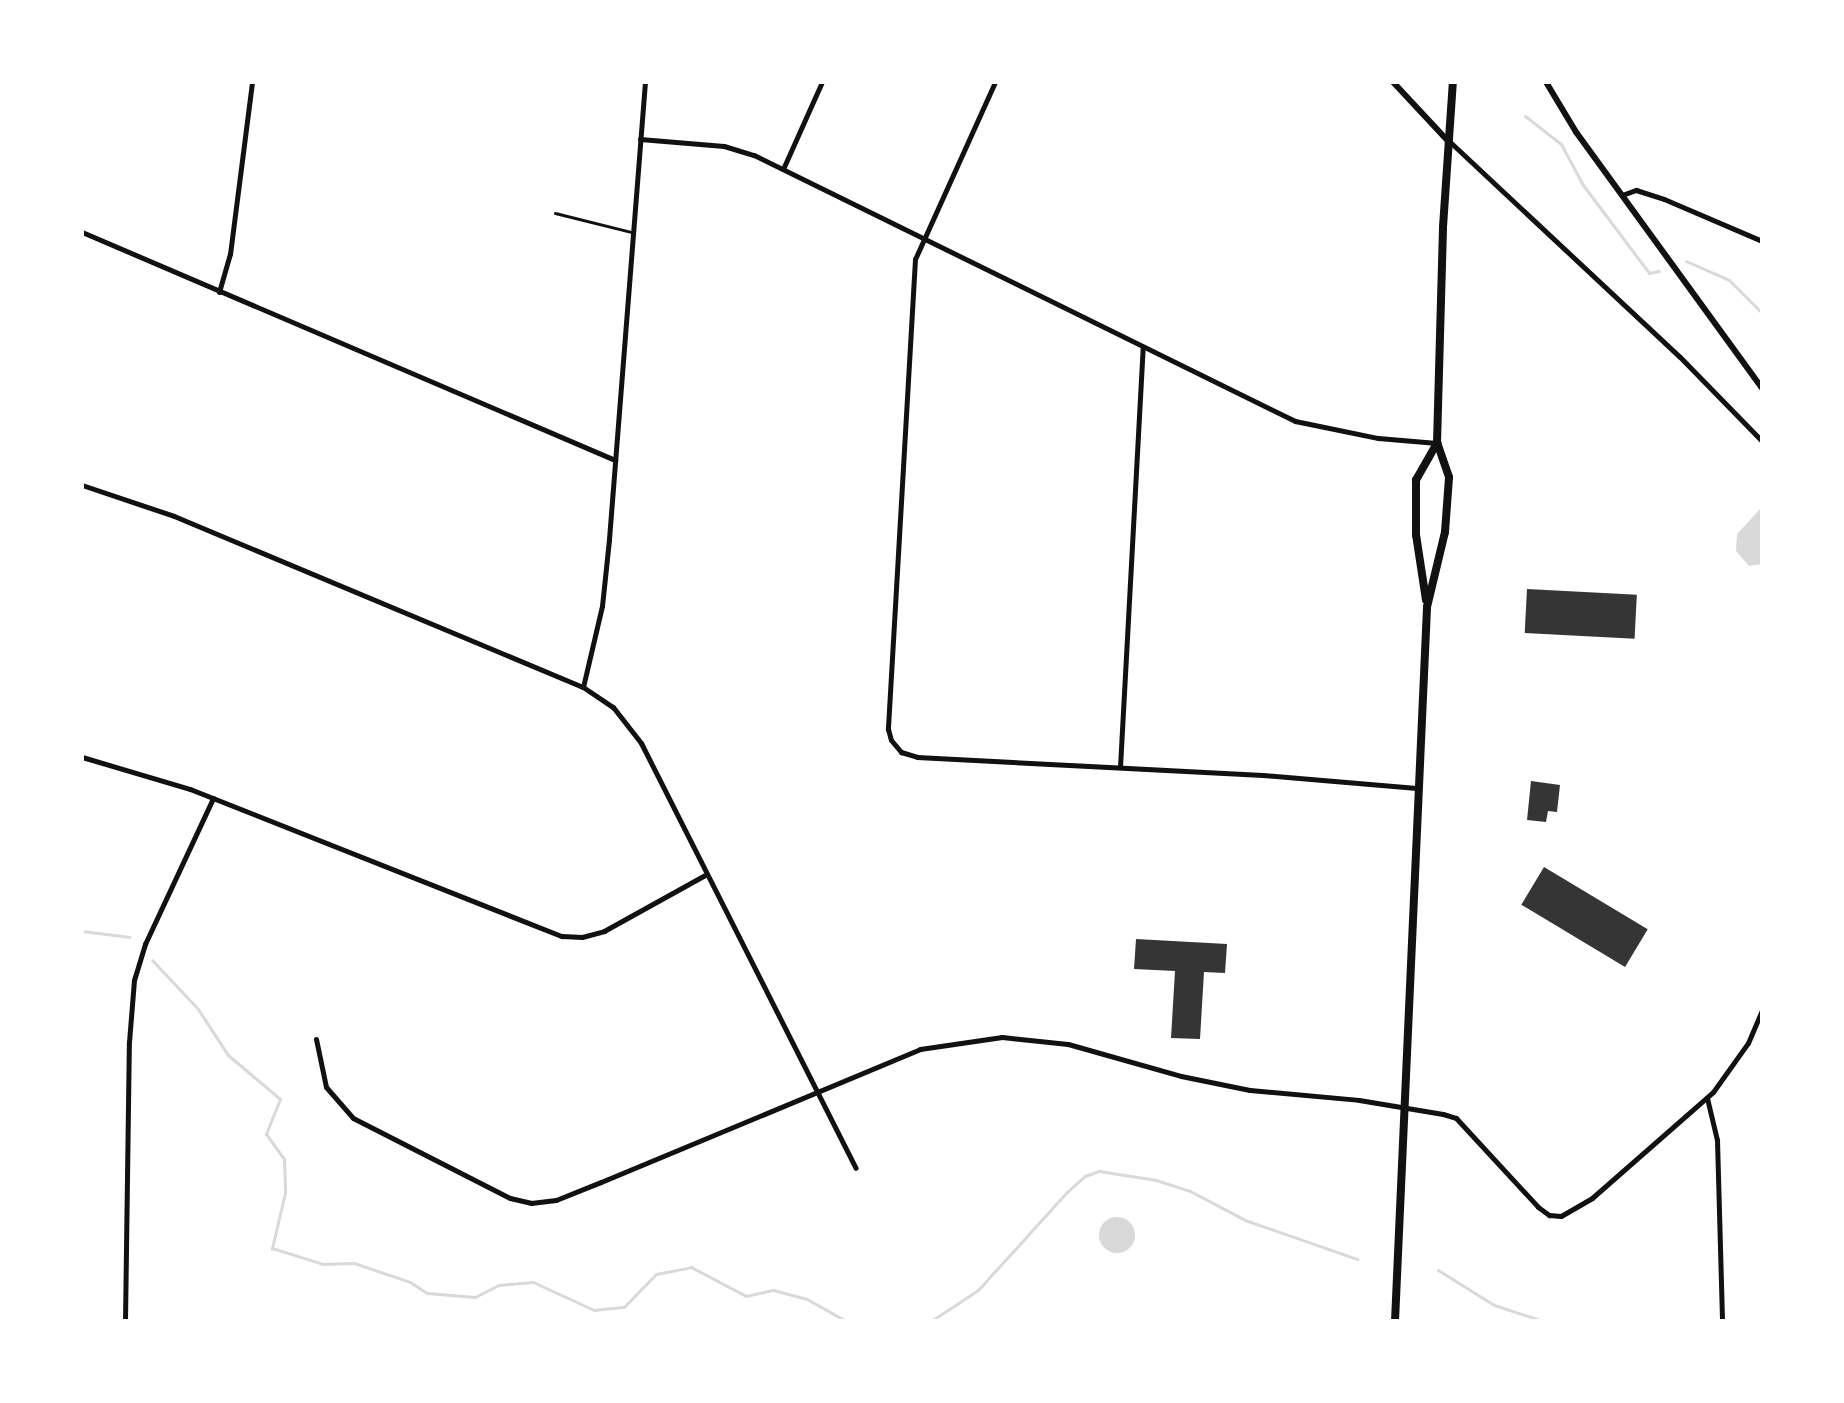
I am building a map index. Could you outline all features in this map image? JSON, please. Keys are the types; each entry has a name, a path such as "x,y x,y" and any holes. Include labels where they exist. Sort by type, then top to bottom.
{"main road":[{"path":"1395,1321 1427,607 1445,532 1449,477 1437,443 1453,82"},
{"path":"1427,607 1416,535 1416,480 1437,443"}],"street":[{"path":"219,292 232,242 252,82"},
{"path":"583,687 602,606 645,82"},
{"path":"783,169 822,82"},
{"path":"995,82 915,259 910,303 888,729 895,747 917,757 1120,767 1419,788"},
{"path":"1393,82 1448,141 1680,357 1762,441"},
{"path":"1546,82 1576,132 1762,388"},
{"path":"640,139 724,146 754,155 1295,421 1378,438 1437,443"},
{"path":"1622,195 1636,190 1664,199 1762,241"},
{"path":"82,232 615,460"},
{"path":"1120,767 1143,348"},
{"path":"82,485 174,516 583,687 613,707 635,733 856,1168"},
{"path":"82,757 213,798 495,913 562,936 582,937 604,931 705,875"},
{"path":"125,1321 134,980 145,944 213,798"},
{"path":"316,1039 326,1087 353,1118 510,1198 531,1203 556,1200 920,1049 1002,1037 1068,1044 1181,1076 1250,1090 1405,1106 1456,1118 1538,1207 1549,1215 1561,1216 1592,1198 1707,1098 1735,1064 1762,1010"},
{"path":"1707,1098 1717,1140 1722,1321"}],"lane":[{"path":"555,213 631,232"}],"shaded area":[{"path":"1762,507 1762,564 1749,566 1736,551 1737,534"},
{"path":"1117,1217 1130,1222 1135,1235 1130,1248 1117,1253 1104,1248 1099,1235 1104,1222"}],"building":[{"path":"1527,589 1637,595 1635,639 1525,633"},
{"path":"1531,781 1560,785 1557,812 1548,811 1546,822 1527,820"},
{"path":"1544,867 1648,929 1625,967 1521,905"},
{"path":"1136,939 1227,944 1225,973 1204,972 1200,1039 1171,1038 1175,971 1134,969"}],"waterway":[{"path":"1525,116 1561,144 1583,185 1649,273 1659,271"},
{"path":"1686,261 1729,280 1762,313"},
{"path":"82,931 130,937"},
{"path":"152,960 198,1009 228,1055 280,1099 266,1134 284,1159 285,1193 272,1248 323,1264 354,1263 410,1282 427,1293 475,1297 499,1285 533,1282 594,1310 624,1307 656,1274 691,1267 746,1296 773,1290 807,1299 846,1321"},
{"path":"931,1321 978,1290 1067,1192 1085,1176 1099,1171 1156,1180 1190,1191 1245,1220 1357,1259"},
{"path":"1438,1270 1494,1305 1543,1321"}]}
